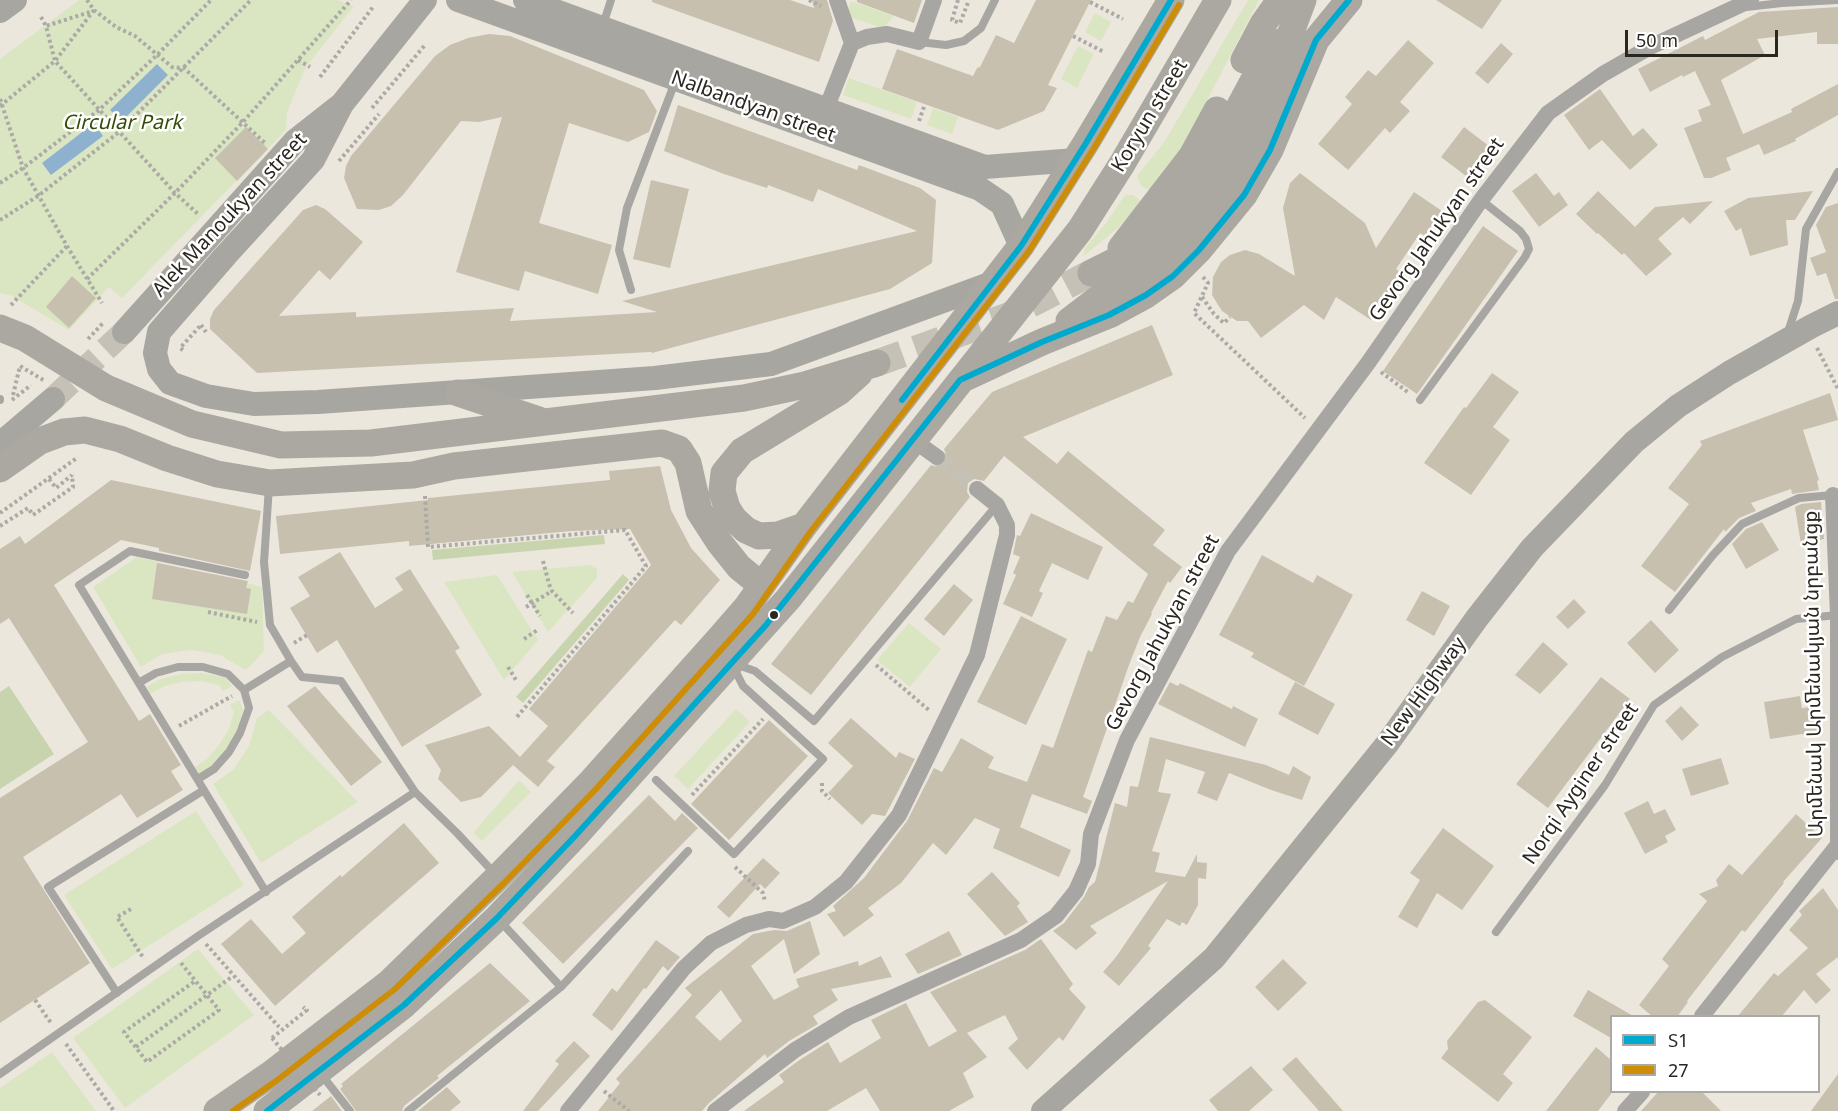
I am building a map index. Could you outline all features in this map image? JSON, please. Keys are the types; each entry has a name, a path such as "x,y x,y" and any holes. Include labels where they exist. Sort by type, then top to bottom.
{"main road":[{"path":"0,11 15,0"},
{"name":"Alek Manoukyan street","path":"425,0 342,104 314,160 159,332 154,353 159,369 170,383 206,396 254,404 458,393"},
{"name":"Nalbandyan street","path":"458,0 980,189 1002,204 1021,246"},
{"name":"Nalbandyan street","path":"525,0 985,167 1076,160"},
{"name":"Koryun street","path":"217,1111 271,1074 389,983 590,783 746,608 804,526 1021,246 1076,160 1171,0"},
{"name":"Koryun street","path":"276,1105 319,1083 497,918 576,835 788,599 1080,230 1122,164 1218,0"},
{"path":"1280,0 1263,24 1192,156 1124,245 1091,273 1133,252 1161,229 1175,211 1213,156 1278,34 1302,0"},
{"path":"1042,342 1099,298 1150,267 1174,246 1227,181 1269,91 1302,0"},
{"path":"960,380 1042,342 1108,315 1146,295 1173,276 1199,250 1244,195 1270,150 1316,40 1349,0"},
{"name":"Alek Manoukyan street","path":"115,325 295,141 342,104"},
{"path":"458,393 655,378 771,364 995,282"},
{"name":"New Highway","path":"1043,1111 1214,958 1387,744 1532,548 1634,442 1678,406 1729,373 1812,326 1838,314"},
{"path":"5,317 25,338 106,388 192,424 281,445 371,442 744,398 805,385 872,365 839,393 742,451 724,473 722,491 727,508 734,519 746,530 759,536 778,535 804,526"},
{"path":"458,393 546,423"},
{"path":"0,444 53,399"},
{"path":"454,466 546,423"},
{"path":"0,469 40,441 64,432 85,430 120,439 167,458 217,474 270,483 413,475 454,466 662,443 679,448 688,463 699,511 739,567 761,585"},
{"path":"271,1074 280,1082 276,1105"}],"street":[{"path":"826,109 852,43 837,0"},
{"path":"852,43 867,37 887,34 919,42 934,0"},
{"name":"Gevorg Jahukyan street","path":"716,1111 795,1050 849,1017 1021,940 1056,916 1076,891 1088,864 1092,834 1127,740 1222,561 1368,363 1481,200 1548,113 1604,74 1650,47 1751,0"},
{"path":"913,440 937,458"},
{"path":"568,1111 684,968 711,943 746,926 769,919 783,921 814,907 846,882 899,815 977,655 1007,535 1008,525 997,505 977,489"},
{"name":"Արմենակ Արմենակյան նրբանցք","path":"1833,495 1838,615 1838,847"},
{"path":"1704,1015 1838,847"},
{"path":"1625,1111 1641,1093"}],"lane":[{"path":"602,28 611,0"},
{"path":"919,42 946,45 964,41 981,28 995,0"},
{"path":"1727,11 1774,4 1838,0"},
{"path":"631,290 619,250 627,208 676,79"},
{"path":"1786,341 1798,301 1806,229 1838,172"},
{"path":"1420,400 1529,249 1520,231 1481,200"},
{"path":"270,483 264,562 270,625 302,677 341,681 415,792 498,877"},
{"path":"1669,610 1713,555 1743,524 1799,498 1833,495"},
{"path":"732,663 755,671 814,721 997,505"},
{"path":"245,575 130,550 79,585 266,892"},
{"name":"Norqi Ayginer street","path":"1496,932 1605,785 1654,705 1722,657 1796,619 1838,615"},
{"path":"243,690 291,661"},
{"path":"656,780 734,854 822,759 743,686 732,663"},
{"path":"140,682 156,673 178,667 203,667 228,674 243,690 249,708 240,733 229,752 213,769 198,779"},
{"path":"117,993 48,887 204,790"},
{"path":"1,1072 198,936 415,792"},
{"path":"408,1111 561,987 688,851"},
{"path":"497,918 561,987"},
{"path":"319,1083 350,1111"}],"path":[{"path":"87,0 94,10 116,27 135,36 172,67 184,68 265,143"},
{"path":"0,183 99,110 211,0"},
{"path":"0,220 38,196 119,132 251,0"},
{"path":"87,279 175,193 243,122 351,0"},
{"path":"958,0 952,20 960,23 969,0"},
{"path":"1090,2 1123,19"},
{"path":"320,77 373,7"},
{"path":"46,26 94,10"},
{"path":"94,10 55,61 1,102 23,168 102,303"},
{"path":"41,17 46,26 55,61 175,193 196,212"},
{"path":"1073,36 1104,52"},
{"path":"372,108 425,45"},
{"path":"298,60 310,67"},
{"path":"917,126 925,105"},
{"path":"5,317 67,246"},
{"path":"1202,296 1214,314 1224,323 1230,317"},
{"path":"1194,313 1319,430"},
{"path":"183,350 180,348 200,324 206,332"},
{"path":"88,339 115,325"},
{"path":"1812,326 1817,351 1838,389"},
{"path":"1368,363 1420,400"},
{"path":"12,400 31,385"},
{"path":"0,513 78,457"},
{"path":"0,526 28,508 33,515 73,487 72,475 56,488 49,479"},
{"path":"424,489 428,547 625,530 646,566 516,718"},
{"path":"543,561 552,591 573,613"},
{"path":"526,606 552,591"},
{"path":"527,595 540,616"},
{"path":"208,612 270,625"},
{"path":"524,639 539,629"},
{"path":"868,658 945,723"},
{"path":"508,667 516,680"},
{"path":"170,732 218,704"},
{"path":"686,801 765,717"},
{"path":"827,777 821,784 822,791 830,800"},
{"path":"131,909 117,917 151,969"},
{"path":"198,936 279,1027"},
{"path":"172,954 207,995 219,1010 147,1062 124,1032 195,981"},
{"path":"135,1047 233,975"},
{"path":"35,1000 59,1034"},
{"path":"303,1007 307,1010 272,1038 319,1083"},
{"path":"71,1052 114,1111"},
{"path":"591,1082 629,1111"}],"green space":[{"name":"Circular Park","path":"79,0 337,0 354,6 306,67 287,112 286,130 122,298 109,287 69,330 10,295 0,293 0,59"},
{"path":"1248,0 1259,0 1184,145 1150,190 1141,186 1137,176 1165,141"},
{"path":"851,1 894,16 883,28 846,16"},
{"path":"1095,13 1111,22 1101,41 1085,32"},
{"path":"1078,46 1094,54 1077,88 1061,79"},
{"path":"849,78 917,102 911,119 843,95"},
{"path":"933,108 958,117 952,134 927,125"},
{"path":"1125,195 1133,195 1142,202 1120,226 1083,257 1085,248"},
{"path":"604,535 605,544 433,560 432,550"},
{"path":"137,557 262,587 264,651 246,670 220,655 191,650 162,654 141,667 93,587"},
{"path":"590,565 597,569 597,578 548,632 512,572"},
{"path":"623,574 629,580 523,703 516,697"},
{"path":"497,575 538,640 504,680 444,582"},
{"path":"909,623 941,649 910,687 877,660"},
{"path":"202,673 225,677 232,686 223,691 219,685 201,681 182,682 164,686 150,694 146,687 160,679 181,674"},
{"path":"9,686 54,754 0,789 0,692"},
{"path":"239,700 243,710 236,732 226,750 211,766 198,774 194,768 207,759 219,745 229,729 234,712 230,705"},
{"path":"736,709 750,722 688,789 674,776"},
{"path":"269,710 358,802 261,863 213,784 233,770 249,746 257,718"},
{"path":"519,780 531,792 482,841 473,833"},
{"path":"196,811 244,885 112,969 64,895"},
{"path":"198,949 254,1015 125,1108 73,1038"},
{"path":"52,1052 96,1111 0,1111 0,1088"}],"water":[{"path":"157,64 168,75 122,121 110,110"},
{"path":"94,123 103,136 51,175 42,163"}],"building":[{"path":"652,0 790,0 814,8 812,0 827,0 833,21 819,62 652,2"},
{"path":"857,0 922,0 914,23 857,2"},
{"path":"1036,0 1091,0 1048,85 1057,88 1044,111 998,130 882,89 897,49 973,76 996,35 1014,43"},
{"path":"1436,0 1502,0 1482,29"},
{"path":"1838,7 1838,44 1817,44 1817,32 1757,39 1765,55 1721,80 1743,134 1792,112 1791,109 1838,84 1838,115 1795,139 1796,141 1764,155 1759,144 1726,158 1731,170 1711,178 1704,178 1684,128 1702,121 1698,110 1711,105 1695,71 1683,77 1682,75 1650,92 1638,69 1703,36 1705,40 1759,12"},
{"path":"489,34 510,36 644,90 657,111 649,132 628,142 569,123 539,223 612,245 598,294 525,271 519,291 456,272 502,117 479,122 461,121 403,195 391,206 379,210 357,209 344,178 351,156 435,56 450,45 468,38"},
{"path":"1408,40 1434,63 1400,102 1410,111 1390,133 1385,128 1348,170 1318,144 1352,104 1345,97 1368,70 1376,76"},
{"path":"1501,43 1513,54 1488,84 1475,73"},
{"path":"1600,89 1633,136 1643,128 1658,145 1630,170 1602,140 1589,150 1564,115"},
{"path":"678,105 857,170 859,165 920,188 936,200 932,263 890,289 652,353 257,373 210,329 210,319 214,310 303,210 316,205 325,209 363,242 330,280 319,270 279,316 356,312 356,317 514,308 510,321 657,312 622,301 917,231 818,189 813,202 768,185 767,188 724,174 664,151"},
{"path":"246,127 268,149 237,181 215,158"},
{"path":"1464,127 1489,146 1466,176 1441,157"},
{"path":"1300,173 1365,223 1376,248 1414,192 1442,211 1425,236 1420,233 1396,269 1405,275 1386,306 1381,303 1371,320 1336,297 1324,320 1304,305 1261,338 1248,321 1237,321 1222,311 1212,295 1213,277 1221,262 1230,255 1245,250 1259,254 1295,276 1283,208 1290,183"},
{"path":"1536,173 1554,196 1559,192 1568,205 1539,227 1512,191"},
{"path":"651,180 689,189 670,268 633,259"},
{"path":"1598,191 1635,227 1655,207 1713,201 1690,224 1683,217 1658,239 1672,254 1646,276 1624,253 1622,255 1576,214"},
{"path":"1813,191 1795,220 1786,220 1788,245 1750,256 1741,228 1736,231 1724,211 1748,198"},
{"path":"1838,203 1838,299 1835,299 1826,273 1817,276 1810,258 1826,252 1816,225 1826,207"},
{"path":"1483,226 1518,251 1417,394 1383,371"},
{"path":"72,276 96,298 69,328 46,307"},
{"path":"1152,325 1173,375 1023,437 1057,464 1068,451 1165,530 1153,545 1182,567 1170,583 1168,581 1151,613 1129,665 1083,797 1092,801 1087,814 1032,794 1020,827 1071,850 1059,877 993,848 1000,829 975,818 946,855 933,843 901,883 868,908 874,915 844,937 827,914 836,911 833,906 864,878 907,821 934,768 942,772 961,738 994,757 988,768 1027,782 1042,744 1053,748 1088,650 1092,652 1106,616 1117,620 1128,601 1133,603 1148,574 1004,456 984,481 974,479 968,483 967,492 970,497 811,695 771,664 931,465 937,467 945,464 947,457 944,449 992,392"},
{"path":"1492,373 1519,392 1493,427 1510,440 1471,495 1424,463 1464,407 1466,408"},
{"path":"1830,393 1838,420 1803,430 1819,480 1817,481 1819,490 1792,494 1791,489 1751,503 1756,511 1739,518 1725,532 1724,529 1675,592 1641,566 1689,504 1668,488 1702,445 1700,441"},
{"path":"660,466 671,510 691,548 720,580 681,625 675,620 547,761 555,767 538,787 513,765 481,797 461,802 438,779 441,770 425,745 489,726 520,757 548,726 529,709 651,565 630,529 572,531 409,546 409,541 280,554 276,516 610,480 609,471"},
{"path":"111,480 261,511 250,571 159,551 159,548 121,540 54,585 139,721 150,714 181,765 171,771 183,790 137,818 121,794 23,857 90,963 0,1023 0,798 88,742 9,618 0,624 0,549 20,536 25,544"},
{"path":"1821,502 1824,539 1801,544 1795,507 1801,504"},
{"path":"1031,513 1103,547 1088,580 1052,563 1039,591 1043,593 1032,617 1003,604 1016,575 1013,573 1020,557 1013,554 1017,535 1020,536"},
{"path":"1762,522 1779,550 1746,569 1732,544 1746,529"},
{"path":"340,552 375,608 403,590 395,578 410,569 460,648 455,651 482,695 402,747 337,640 317,653 290,608 310,596 298,577"},
{"path":"1262,555 1313,583 1317,575 1353,595 1304,686 1251,657 1254,653 1219,635"},
{"path":"157,563 248,581 246,588 251,589 247,614 152,599"},
{"path":"954,584 973,600 944,636 924,619"},
{"path":"1422,591 1450,606 1434,636 1406,620"},
{"path":"1574,599 1586,612 1568,629 1556,617"},
{"path":"1021,616 1067,639 1026,725 977,702"},
{"path":"1651,620 1679,650 1655,673 1627,643"},
{"path":"1543,642 1568,664 1540,694 1515,675"},
{"path":"1601,677 1630,699 1548,808 1516,784"},
{"path":"1170,682 1178,686 1180,683 1232,709 1233,706 1258,719 1245,747 1158,704"},
{"path":"1295,682 1335,704 1318,735 1278,714"},
{"path":"315,686 382,762 351,786 287,706"},
{"path":"1800,696 1802,708 1818,706 1822,731 1770,739 1764,702"},
{"path":"1681,706 1699,725 1682,741 1665,721"},
{"path":"851,718 896,758 899,752 915,759 885,816 872,814 862,825 828,793 853,766 828,743"},
{"path":"769,720 808,756 729,840 691,804"},
{"path":"1150,737 1266,765 1289,775 1293,766 1311,777 1302,800 1229,773 1217,801 1197,793 1205,772 1166,759 1158,792 1171,794 1152,851 1160,853 1155,872 1185,877 1197,854 1197,862 1207,863 1206,879 1198,878 1198,905 1187,925 1182,922 1180,926 1167,919 1148,946 1151,948 1119,986 1103,972 1116,957 1168,881 1090,926 1097,933 1076,950 1053,931 1064,923 1095,882 1115,803 1127,807 1130,786 1138,787"},
{"path":"1721,758 1729,784 1691,796 1682,769"},
{"path":"649,795 675,821 682,813 698,828 563,964 522,923"},
{"path":"1648,801 1654,814 1665,809 1676,830 1665,836 1668,842 1645,854 1624,813"},
{"path":"1796,814 1822,838 1783,882 1745,932 1742,930 1678,1015 1651,1015 1639,1005 1669,966 1662,959 1707,901 1699,894 1718,886 1716,880 1729,864 1742,875"},
{"path":"404,823 439,863 275,1006 221,944 251,919 282,954 306,933 292,917"},
{"path":"1443,828 1494,866 1462,910 1437,893 1417,928 1398,917 1420,880 1410,873"},
{"path":"763,858 780,873 765,889 760,884 729,918 717,907"},
{"path":"992,872 1020,903 1017,906 1028,922 1005,936 967,894"},
{"path":"1823,888 1838,910 1838,957 1816,974 1831,990 1816,1004 1804,990 1783,1015 1739,1015 1774,973 1778,976 1808,948 1789,930 1802,915 1799,911"},
{"path":"810,921 820,954 794,974 784,939 751,966 774,1000 799,987 796,979 858,961 859,966 881,956 892,977 831,989 838,1000 813,1016 818,1024 789,1041 767,1058 765,1054 702,1111 598,1111 620,1083 616,1079 692,995 685,988 753,934 774,930 787,931","holes":["721,990 742,1021 720,1041 695,1017"]},
{"path":"949,931 962,955 918,974 905,954"},
{"path":"1041,939 1073,984 1069,989 1086,1007 1063,1041 1059,1037 1027,1070 1008,1048 1018,1039 1005,1015 967,1033 987,1057 963,1073 974,1097 949,1111 880,1111 866,1088 827,1111 744,1111 784,1082 779,1075 828,1042 840,1063 881,1038 871,1020 906,1003 929,1047 957,1031 930,992 1025,950"},
{"path":"656,940 680,957 668,971 663,966 612,1031 592,1015 612,988 617,992"},
{"path":"1283,959 1307,983 1278,1011 1255,987"},
{"path":"490,963 530,1001 437,1076 439,1078 404,1106 402,1111 356,1111 340,1089 343,1086 341,1084"},
{"path":"1588,990 1632,1015 1610,1015 1610,1037 1573,1016"},
{"path":"1485,1000 1532,1037 1503,1074 1513,1083 1498,1102 1441,1058 1448,1049 1447,1041 1478,1002"},
{"path":"574,1041 590,1056 538,1111 523,1111 559,1064 555,1061"},
{"path":"1596,1047 1610,1059 1611,1094 1598,1111 1546,1111"},
{"path":"1296,1057 1343,1111 1319,1111 1282,1069"},
{"path":"1251,1066 1273,1090 1249,1111 1218,1111 1209,1100"},
{"path":"1838,1074 1838,1111 1811,1111"},
{"path":"447,1087 461,1102 450,1111 418,1111"},
{"path":"1657,1093 1703,1093 1721,1111 1641,1111"},
{"path":"331,1096 342,1111 312,1111"}],"tunnel":[{"path":"877,363 1008,316 1091,273"},
{"path":"53,399 124,332"},
{"path":"937,457 977,489"}],"transit line":[{"name":"Տ1","path":"902,400 1021,246 1086,143 1171,0"},
{"name":"Տ1","path":"267,1111 404,1005 497,918 576,835 766,625 960,380 1042,342 1109,315 1146,295 1173,276 1199,250 1244,195 1270,150 1316,40 1349,0"},
{"name":"27","path":"233,1111 276,1081 395,989 596,789 753,614 811,531 1029,251 1094,148 1179,5"}]}
